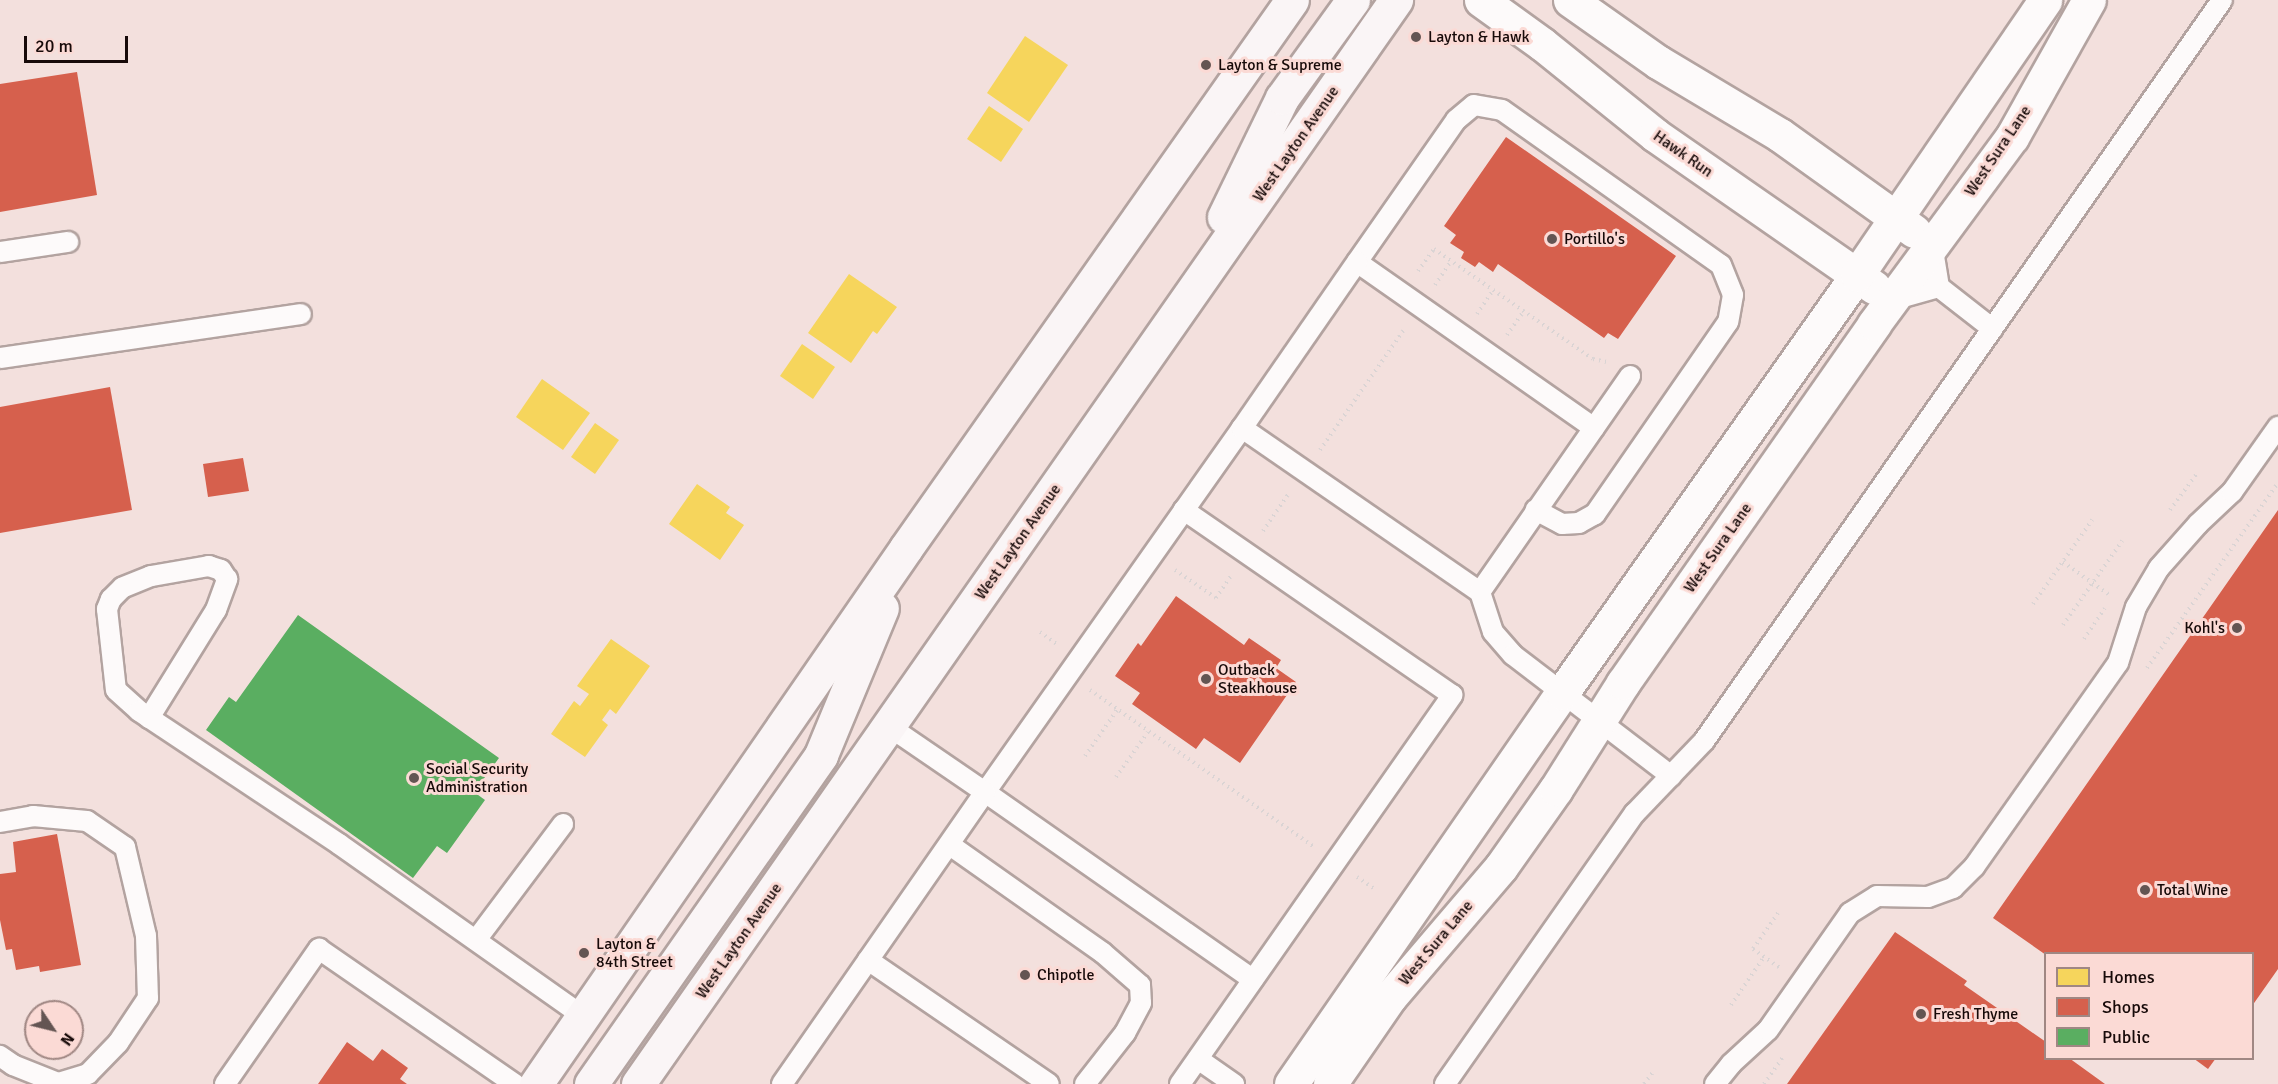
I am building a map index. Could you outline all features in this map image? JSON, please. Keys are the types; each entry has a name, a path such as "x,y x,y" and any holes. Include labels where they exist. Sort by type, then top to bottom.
{"main road":[{"path":"536,1084 906,548 1292,0"},
{"path":"1184,303 1282,98 1353,0"},
{"name":"West Layton Avenue","path":"638,1084 890,727 1396,0"},
{"path":"591,1084 821,755 906,548"}],"street":[{"name":"Hawk Run","path":"1481,0 1542,44 1655,135 1892,300"},
{"path":"1570,0 1658,62 1780,135 1932,244"},
{"name":"West Sura Lane","path":"1291,1084 1562,693 1857,275 2045,0"},
{"name":"West Sura Lane","path":"1330,1084 1390,997 1501,867 1557,789 1623,683 1892,300 2012,137 2089,0"}],"lane":[{"path":"1445,1084 1635,813 1704,741 2222,0"},
{"path":"782,1084 1456,120 1474,105 1502,110 1721,265 1732,294 1728,322 1595,514 1579,523 1562,524 1536,510"},
{"path":"0,252 68,242"},
{"path":"1932,244 1939,287 1993,329"},
{"path":"1357,262 1594,428"},
{"path":"1892,300 1939,287"},
{"path":"0,358 302,314"},
{"path":"1480,592 1630,376"},
{"path":"1714,1084 1731,1064 1768,1030 1850,913 1877,896 1928,897 1953,888 1974,867 2118,663 2136,608 2159,568 2198,524 2232,492 2278,427"},
{"path":"1242,428 1480,592 1493,632 1513,655 1600,720 1626,744 1671,776"},
{"path":"1180,1084 1452,695 1184,510"},
{"path":"149,718 216,610 227,579 220,570 209,566 151,576 122,588 111,599 107,609 116,690 149,718 339,844 583,1016"},
{"path":"890,727 1254,980"},
{"path":"0,822 33,816 87,821 125,847 146,936 148,998 118,1043 88,1074 58,1083 13,1065 0,1056"},
{"path":"476,940 563,824"},
{"path":"950,845 1104,952 1140,985 1141,1003 1125,1033 1085,1084"},
{"path":"225,1084 319,949 515,1084"},
{"path":"868,960 1049,1084"},
{"path":"1198,1059 1234,1084"}],"path":[{"path":"1434,249 1593,359 1611,363 1630,376"},
{"path":"1167,579 1174,569 1216,598 1451,261"},
{"path":"2033,604 2092,520"},
{"path":"2063,625 2122,541"},
{"path":"2063,562 2113,597"},
{"path":"1095,682 1089,690 1376,890"},
{"path":"1085,756 1117,710"},
{"path":"1116,777 1148,732"},
{"path":"1778,913 1753,949 1784,971"},
{"path":"1731,1005 1764,957"},
{"path":"1644,1084 1653,1072"}],"building: Homes":[{"path":"1025,36 1068,65 1029,122 987,93"},
{"path":"989,106 1023,129 1001,162 967,139"},
{"path":"849,274 897,307 877,334 873,331 851,363 808,333"},
{"path":"802,344 835,367 813,399 780,376"},
{"path":"542,379 590,413 563,450 516,417"},
{"path":"595,423 619,440 595,474 571,457"},
{"path":"697,484 730,507 726,513 744,525 720,560 669,524"},
{"path":"611,639 650,666 616,714 610,709 602,720 608,725 585,757 551,734 574,701 580,706 589,694 577,686"}],"building: Shops":[{"path":"77,72 97,195 0,212 0,84"},
{"name":"Portillo's","path":"1506,137 1676,256 1618,339 1608,333 1604,338 1498,264 1493,272 1479,262 1475,267 1461,258 1464,252 1450,243 1456,235 1444,226"},
{"path":"110,387 132,510 0,533 0,407"},
{"path":"243,458 249,491 208,497 203,464"},
{"path":"2278,510 2278,969 2254,1003 2254,952 2044,954 1993,918"},
{"name":"Outback Steakhouse","path":"1176,596 1244,645 1249,638 1281,660 1276,668 1296,682 1240,763 1204,738 1196,749 1132,704 1140,693 1115,676 1138,643 1141,646"},
{"path":"57,834 81,965 40,972 39,966 16,970 12,949 6,950 0,920 0,874 16,872 13,842"},
{"name":"Fresh Thyme","path":"1895,932 1967,981 1964,985 2044,1041 2044,1060 2072,1060 2105,1084 1787,1084"},
{"path":"347,1042 373,1061 382,1049 408,1068 400,1079 407,1084 318,1084"},
{"path":"2196,1060 2215,1060 2208,1069"}],"building: Public":[{"path":"298,615 499,758 474,792 485,800 447,853 437,846 413,878 206,730 229,697 236,702"}],"place":[{"name":"Layton & Hawk","path":"1416,37"},
{"name":"Layton & Supreme","path":"1206,65"},
{"name":"Portillo's","path":"1552,239"},
{"name":"Kohl's","path":"2237,628"},
{"name":"Outback Steakhouse","path":"1206,679"},
{"name":"Social Security Administration","path":"414,778"},
{"name":"Total Wine","path":"2145,890"},
{"name":"Layton & 84th Street","path":"584,953"},
{"name":"Chipotle","path":"1025,975"},
{"name":"Fresh Thyme","path":"1921,1014"}]}
